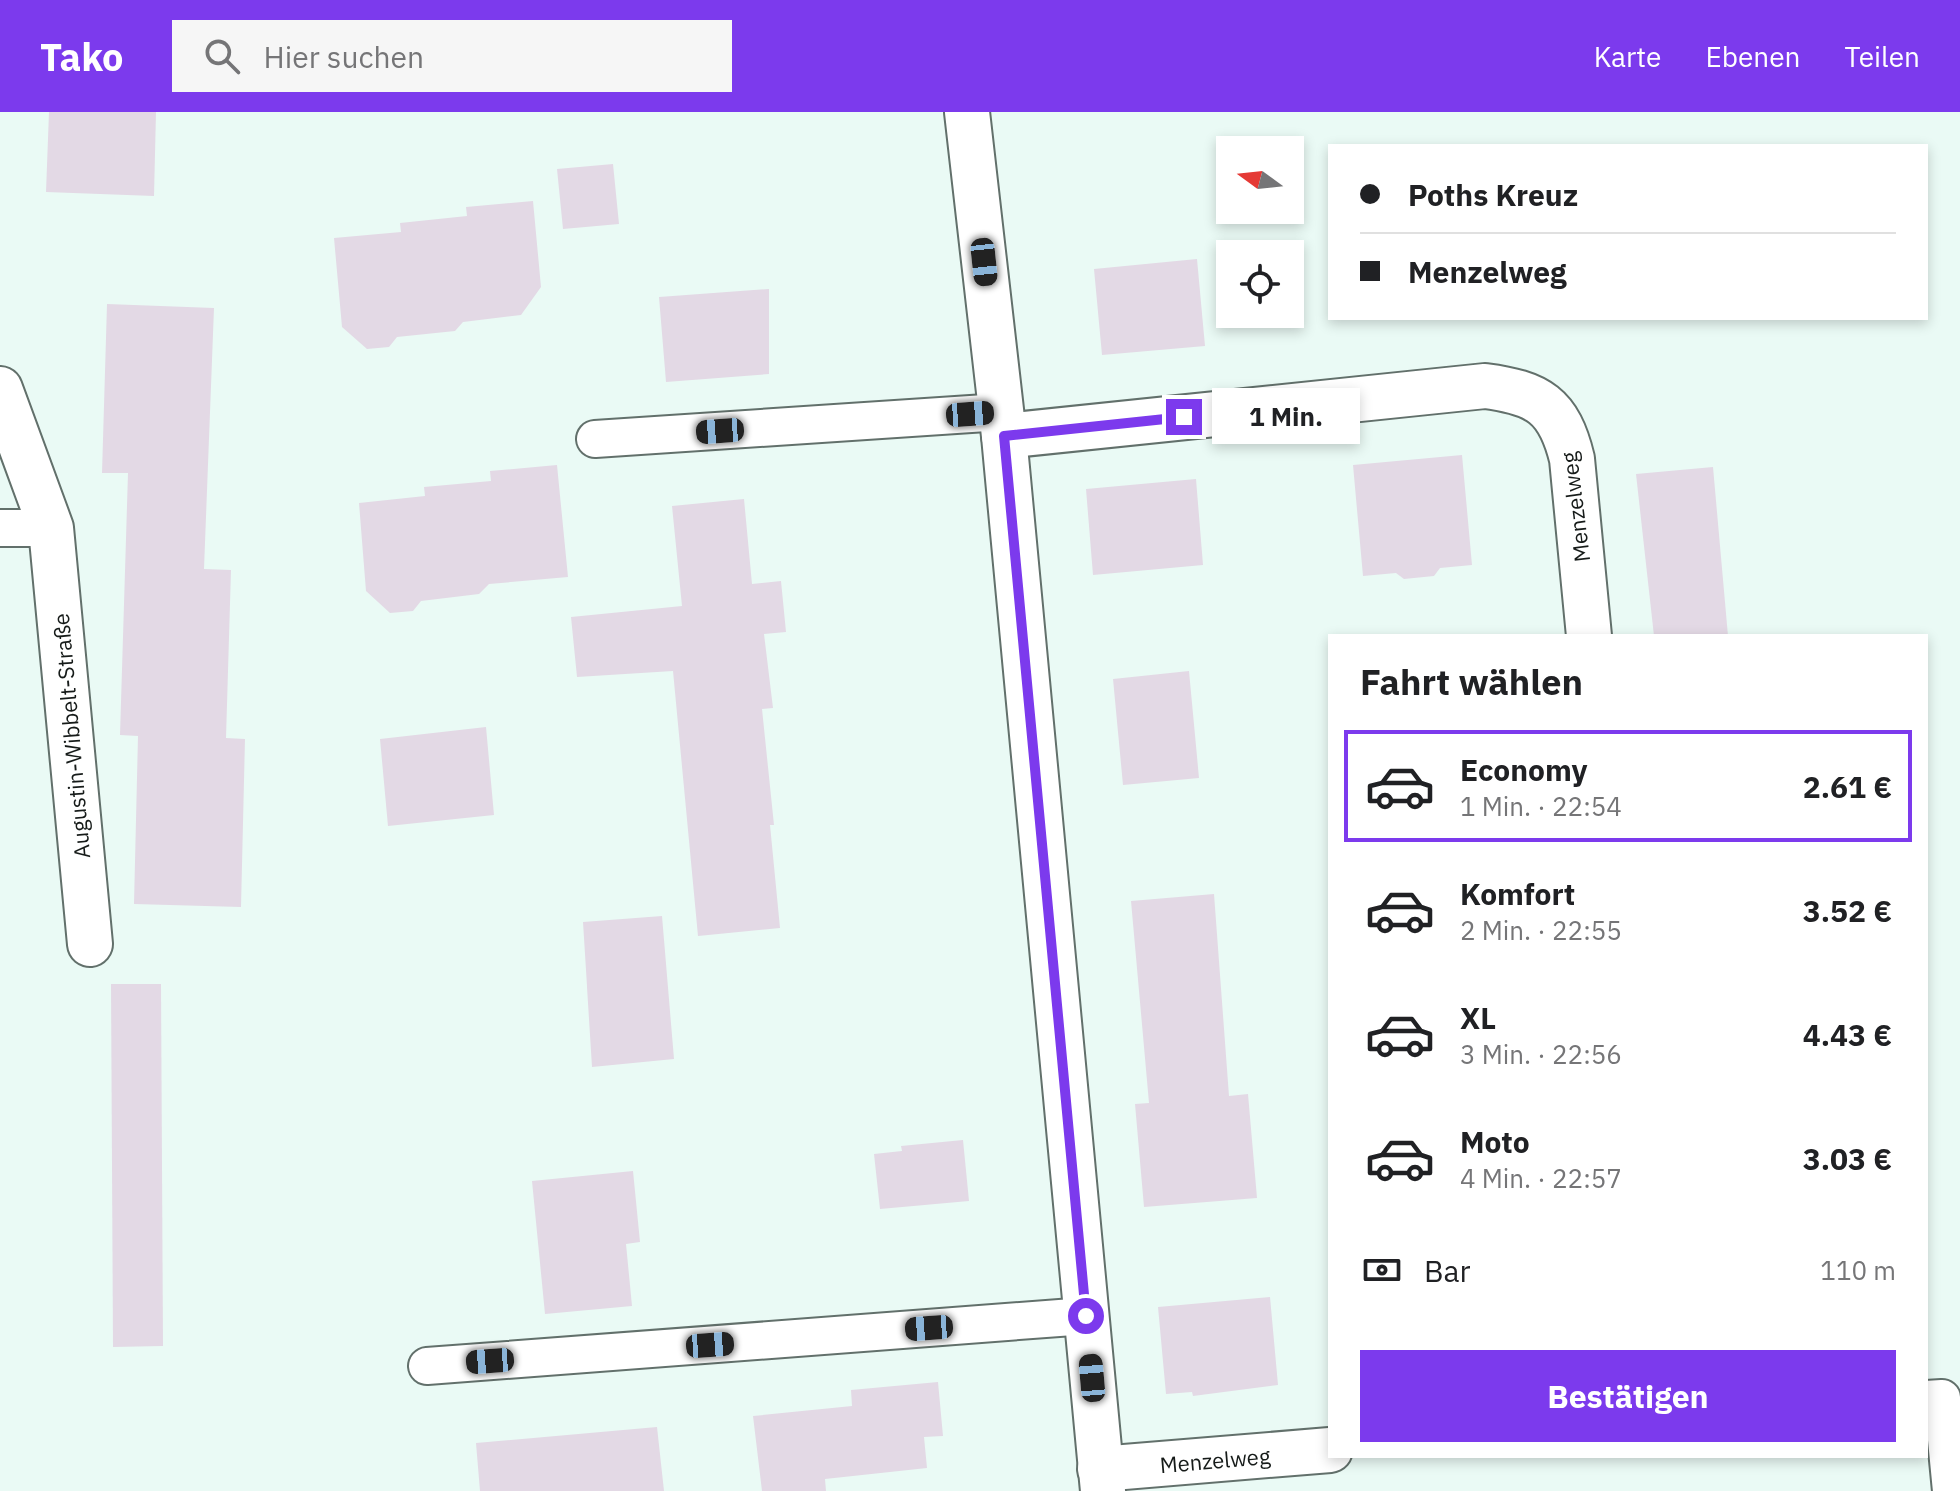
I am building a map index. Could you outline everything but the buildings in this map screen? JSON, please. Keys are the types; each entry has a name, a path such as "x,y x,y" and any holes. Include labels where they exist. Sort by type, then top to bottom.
{"street":[{"path":"967,112 1002,424 1102,1480"},
{"name":"Menzelweg","path":"1002,424 1485,386 1519,390 1547,406 1565,431 1572,459 1589,634"},
{"name":"Augustin-Wibbelt-Straße","path":"0,389 51,528 90,944"},
{"name":"Menzelweg","path":"1102,1480 1328,1450"}],"lane":[{"path":"595,439 1002,424"},
{"path":"0,528 51,528"},
{"path":"427,1366 1086,1316"},
{"path":"1928,1399 1942,1398 1951,1491"}],"route":[{"path":"1086,1316 1004,436 1184,417"}]}
